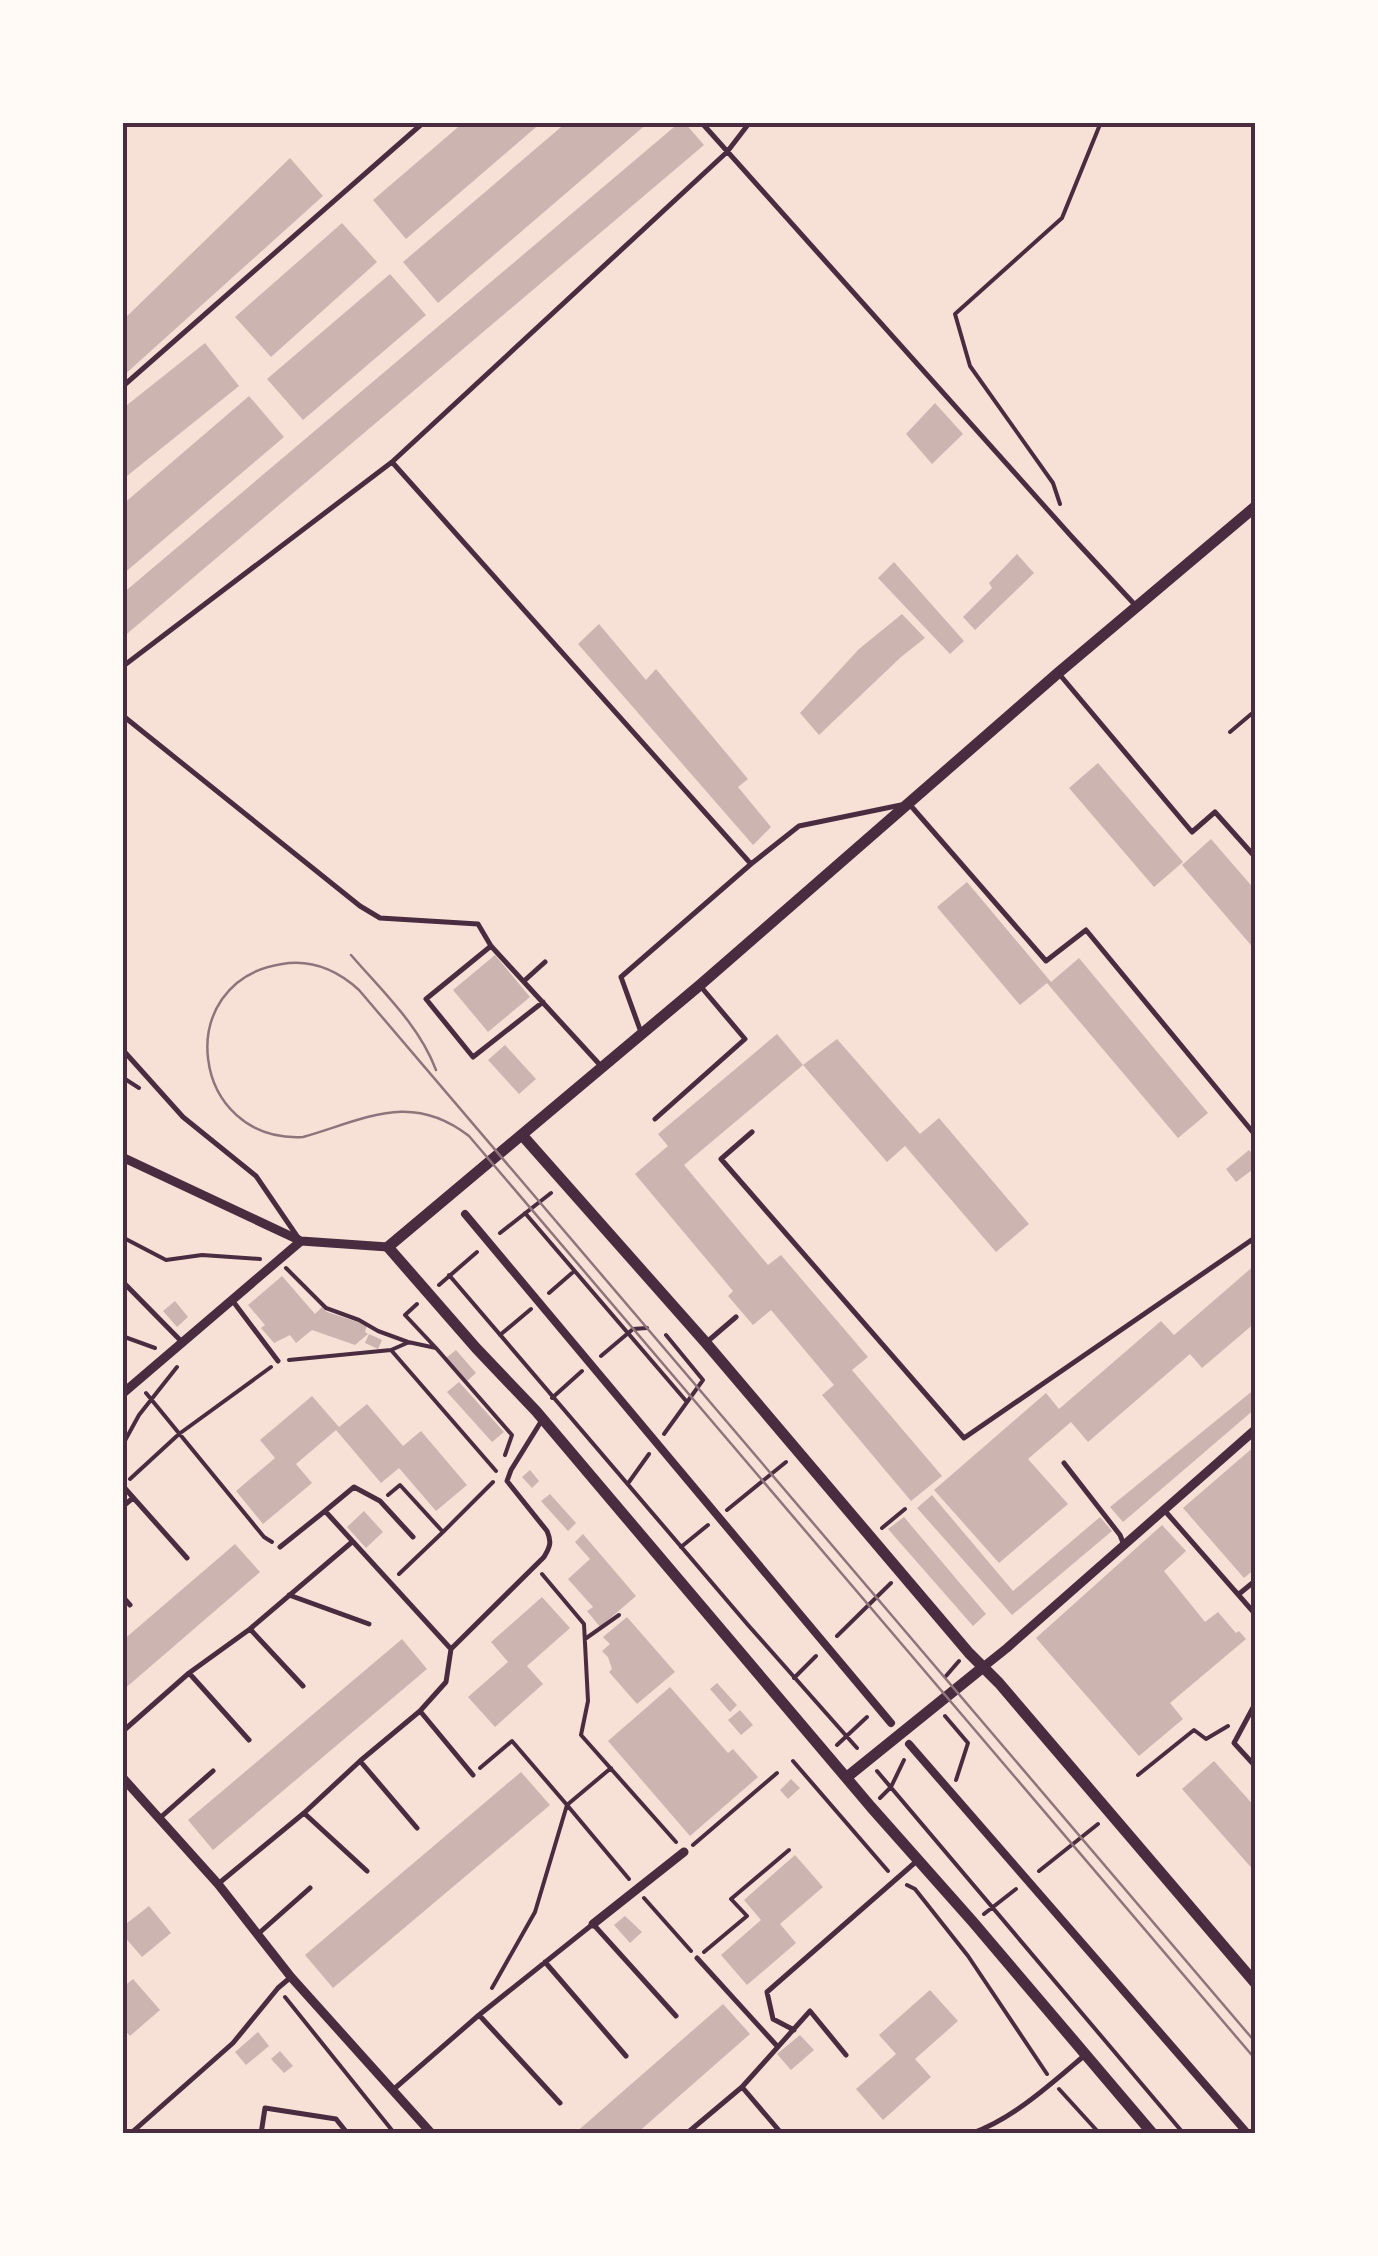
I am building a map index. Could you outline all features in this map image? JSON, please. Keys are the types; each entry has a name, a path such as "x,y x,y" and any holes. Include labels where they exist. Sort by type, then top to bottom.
{"street":[{"path":"122,1157 300,1241 388,1246 700,986 1256,506"},
{"path":"522,1135 706,1343 1256,1984"},
{"path":"466,1214 892,1723"},
{"path":"122,1394 300,1241"},
{"path":"388,1246 540,1415 1152,2134"},
{"path":"848,1777 1008,1648 1256,1429"},
{"path":"910,1745 1248,2134"},
{"path":"122,1777 218,1884 290,1978 432,2134"},
{"path":"593,1924 684,1852"}],"lane":[{"path":"122,387 424,122"},
{"path":"701,122 1137,607"},
{"path":"122,667 392,462 727,152 750,122"},
{"path":"392,462 750,864"},
{"path":"1058,674 1192,832 1215,812 1256,858"},
{"path":"122,715 380,918 478,924 491,946 603,1068"},
{"path":"642,1035 621,977 750,864 799,826 908,804 1046,961 1086,930 1256,1136"},
{"path":"491,946 426,999 473,1057 543,1002"},
{"path":"524,981 545,962"},
{"path":"655,1118 745,1039 700,986"},
{"path":"122,1049 183,1117 256,1176 300,1241"},
{"path":"752,1132 721,1159 964,1438 1256,1236"},
{"path":"122,1281 183,1343"},
{"path":"232,1300 278,1361"},
{"path":"706,1343 736,1317"},
{"path":"218,1884 420,1711 446,1682 451,1649 544,1557 551,1540 547,1530 507,1480 540,1415"},
{"path":"1064,1463 1120,1535 1124,1546"},
{"path":"122,1485 187,1558"},
{"path":"280,1547 354,1488 380,1501 413,1537"},
{"path":"122,1506 133,1498"},
{"path":"1163,1509 1256,1615"},
{"path":"325,1512 451,1649"},
{"path":"122,1732 352,1542"},
{"path":"1238,1595 1256,1580"},
{"path":"122,1596 130,1606"},
{"path":"290,1596 369,1624"},
{"path":"250,1629 302,1686"},
{"path":"189,1673 250,1740"},
{"path":"1256,1702 1234,1743 1256,1767"},
{"path":"420,1711 473,1774"},
{"path":"360,1761 417,1828"},
{"path":"158,1819 214,1771"},
{"path":"304,1813 368,1870"},
{"path":"794,2030 773,2019 768,1992 918,1860"},
{"path":"258,1934 310,1888"},
{"path":"394,2090 479,2015 593,1924 676,2016"},
{"path":"697,1958 778,2047"},
{"path":"545,1962 626,2056"},
{"path":"130,2134 233,2043 290,1978"},
{"path":"687,2133 742,2087 810,2012 846,2055"},
{"path":"479,2015 560,2103"},
{"path":"970,2134 990,2127 1085,2055"},
{"path":"742,2087 782,2134"},
{"path":"260,2134 265,2108 336,2119 348,2134"}],"path":[{"path":"1072,538 1053,483 970,366 956,314 1062,218 1101,122"},
{"path":"1230,732 1255,712"},
{"path":"390,1583 491,1485 512,1436 405,1315 562,1183"},
{"path":"526,1213 687,1402"},
{"path":"122,1237 166,1260 202,1255 278,1260 326,1308 408,1342 436,1348"},
{"path":"449,1275 1184,2134"},
{"path":"540,1415 553,1397 627,1333 647,1328"},
{"path":"122,1336 155,1348 174,1332"},
{"path":"614,1502 703,1380 666,1335"},
{"path":"122,1485 179,1434 278,1361 392,1350 408,1342"},
{"path":"122,1446 139,1414 178,1366 183,1343"},
{"path":"392,1350 498,1473"},
{"path":"136,1382 264,1538 280,1547"},
{"path":"681,1548 798,1452"},
{"path":"380,1501 400,1486 443,1532"},
{"path":"881,1528 905,1509"},
{"path":"794,1678 901,1573"},
{"path":"546,1580 584,1624 588,1701 582,1735 684,1852 777,1773"},
{"path":"585,1638 620,1615"},
{"path":"828,1754 877,1707"},
{"path":"1138,1774 1194,1730 1206,1739 1252,1713"},
{"path":"945,1716 968,1742 952,1792"},
{"path":"473,1774 512,1741 697,1958 746,1916 732,1899 789,1850"},
{"path":"848,1825 891,1787 910,1745"},
{"path":"793,1761 895,1880 914,1889 968,1956 1053,2083 1100,2134"},
{"path":"492,1988 535,1912 567,1805 611,1768"},
{"path":"278,1988 395,2134"}],"building":[{"path":"464,122 542,122 406,239 373,200"},
{"path":"567,122 649,122 438,303 403,262"},
{"path":"680,122 704,145 122,638 122,594"},
{"path":"290,158 323,196 122,377 122,321"},
{"path":"342,223 377,262 271,357 235,317"},
{"path":"390,274 426,315 303,420 267,379"},
{"path":"205,343 239,386 122,480 122,409"},
{"path":"249,396 284,437 122,575 122,505"},
{"path":"935,403 963,434 932,464 906,434"},
{"path":"1017,554 1034,573 975,630 963,617 992,588 989,583"},
{"path":"894,562 964,641 950,654 878,578"},
{"path":"902,614 925,638 819,735 800,713 859,649"},
{"path":"599,624 646,680 656,669 748,779 738,787 771,827 753,845 578,644"},
{"path":"1098,763 1183,862 1154,887 1069,788"},
{"path":"1211,839 1256,891 1256,951 1182,865"},
{"path":"967,882 1051,982 1079,958 1208,1113 1178,1138 1047,983 1020,1005 937,907"},
{"path":"495,955 530,997 488,1032 453,990"},
{"path":"777,1034 803,1065 684,1165 768,1265 781,1255 868,1357 852,1370 942,1476 911,1501 822,1395 834,1385 771,1310 753,1325 728,1296 733,1291 635,1174 668,1146 658,1134"},
{"path":"837,1039 920,1134 939,1118 1029,1224 996,1252 905,1146 887,1162 803,1065"},
{"path":"505,1045 536,1079 519,1094 488,1060"},
{"path":"1249,1150 1256,1158 1256,1167 1236,1182 1226,1169"},
{"path":"1256,1264 1256,1322 1202,1368 1190,1354 1088,1442 1071,1422 1028,1459 1068,1504 999,1563 934,1490 1046,1393 1059,1409 1161,1321 1174,1335"},
{"path":"282,1276 315,1314 322,1307 367,1325 368,1334 355,1345 312,1330 296,1343 290,1335 274,1343 248,1305"},
{"path":"175,1301 188,1317 177,1327 163,1311"},
{"path":"369,1334 382,1340 378,1349 365,1343"},
{"path":"456,1350 476,1373 467,1381 446,1358"},
{"path":"459,1382 504,1432 492,1442 447,1392"},
{"path":"1256,1388 1256,1408 1123,1522 1110,1507"},
{"path":"312,1396 339,1427 367,1404 403,1446 421,1431 467,1485 436,1511 399,1468 381,1483 336,1430 296,1464 312,1483 263,1524 236,1491 275,1458 260,1440"},
{"path":"1256,1445 1256,1568 1244,1578 1183,1508"},
{"path":"530,1470 539,1481 532,1488 522,1477"},
{"path":"550,1494 576,1523 568,1531 541,1501"},
{"path":"932,1495 1013,1591 1100,1517 1112,1531 1012,1615 917,1508"},
{"path":"364,1511 383,1532 366,1548 347,1527"},
{"path":"904,1517 986,1614 973,1626 888,1529"},
{"path":"1162,1525 1186,1551 1164,1571 1205,1622 1218,1612 1246,1639 1170,1703 1183,1719 1139,1756 1036,1638"},
{"path":"583,1534 636,1596 600,1627 587,1611 593,1607 568,1579 590,1559 575,1542"},
{"path":"235,1544 260,1572 122,1691 122,1641"},
{"path":"542,1597 570,1628 527,1666 543,1684 495,1727 468,1697 508,1662 491,1642"},
{"path":"627,1617 675,1672 637,1704 609,1672 612,1669 608,1657 602,1651 610,1644 603,1637"},
{"path":"402,1639 427,1669 213,1850 188,1820"},
{"path":"717,1683 737,1705 730,1712 710,1689"},
{"path":"670,1687 728,1753 733,1749 758,1777 690,1836 608,1741"},
{"path":"740,1710 753,1725 741,1735 728,1720"},
{"path":"1214,1761 1256,1808 1256,1873 1182,1789"},
{"path":"521,1772 550,1805 333,1988 305,1955"},
{"path":"791,1779 800,1788 788,1799 780,1790"},
{"path":"795,1855 823,1887 780,1924 796,1943 747,1985 721,1955 761,1920 744,1900"},
{"path":"149,1906 171,1933 142,1957 122,1934 122,1927"},
{"path":"625,1916 642,1932 630,1943 614,1925"},
{"path":"133,1979 160,2010 130,2036 122,2027 122,1988"},
{"path":"930,1990 958,2021 915,2059 931,2077 883,2120 856,2089 896,2054 879,2035"},
{"path":"723,2004 750,2034 636,2134 574,2134"},
{"path":"258,2032 269,2046 246,2065 235,2052"},
{"path":"800,2035 814,2050 791,2070 777,2054"},
{"path":"280,2051 293,2066 284,2073 271,2059"}],"tram line":[{"path":"351,955 410,1023 436,1070"},
{"path":"1256,2043 359,990 324,968 293,963 246,977 222,999 210,1028 208,1059 217,1089 236,1115 265,1132 303,1137 368,1117 408,1112 448,1122 469,1136 1256,2060"}]}
